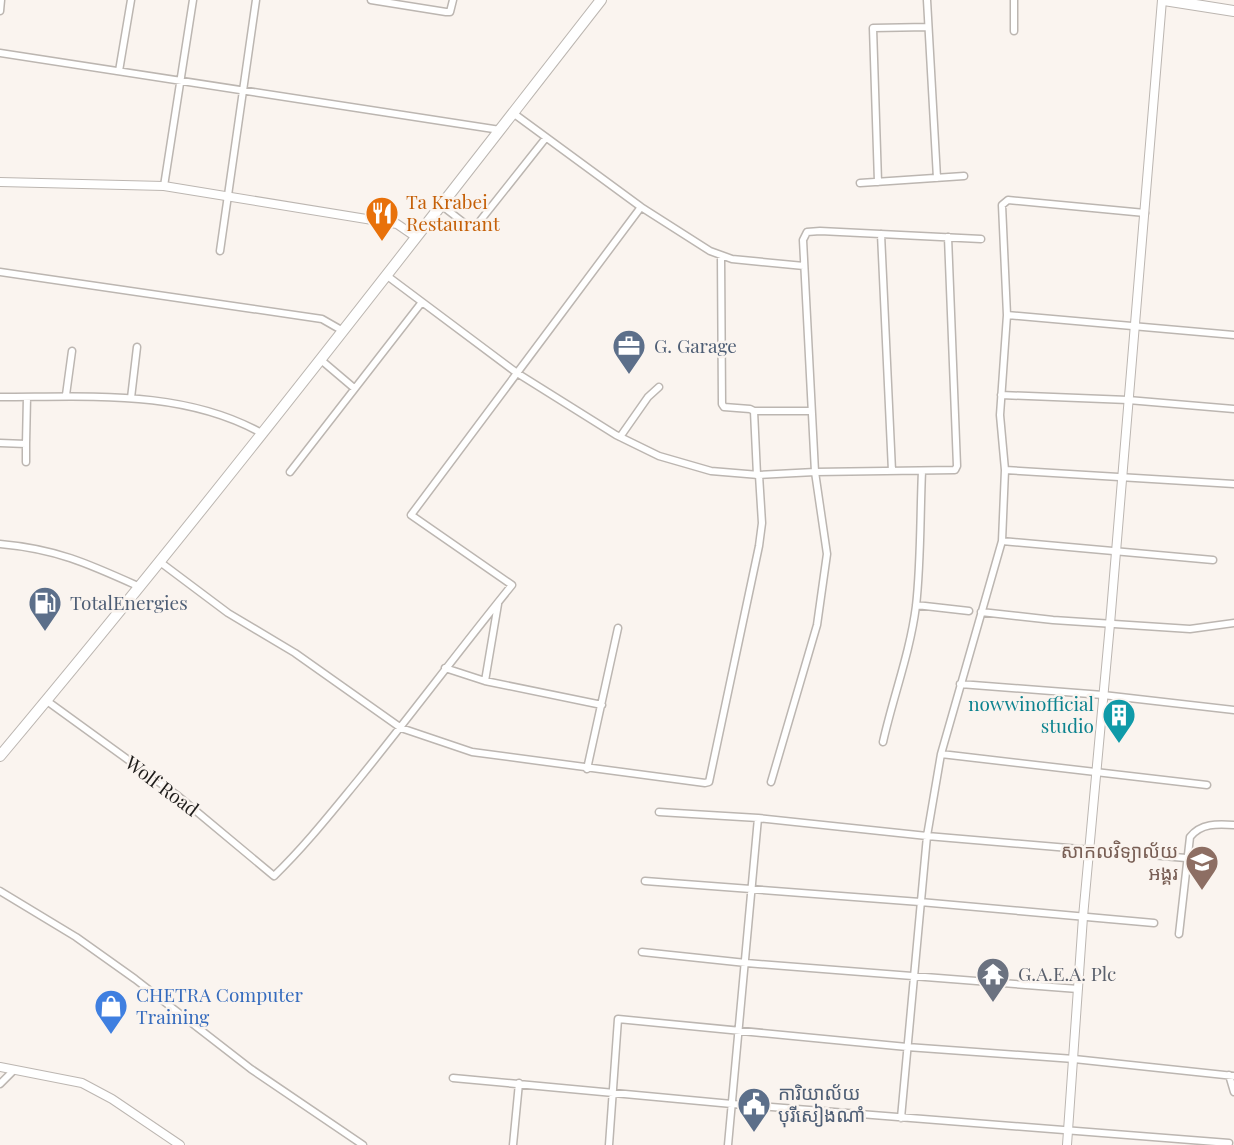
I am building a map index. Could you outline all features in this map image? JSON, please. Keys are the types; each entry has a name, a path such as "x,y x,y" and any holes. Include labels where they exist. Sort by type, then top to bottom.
{"highway":[{"path":"1,754 263,434 601,0"},
{"path":"1163,0 1234,11"}],"street":[{"path":"0,11 1,0"},
{"path":"119,71 131,0"},
{"path":"164,186 193,0"},
{"path":"220,251 257,0"},
{"path":"371,0 450,12 453,0"},
{"path":"927,0 937,178"},
{"path":"1014,0 1014,31"},
{"path":"1067,1145 1083,917 1163,0"},
{"path":"878,181 873,28 928,27"},
{"path":"0,53 500,130"},
{"path":"513,113 545,139 642,207 721,256 744,261 804,265"},
{"path":"442,205 468,226 476,226 545,139"},
{"path":"860,183 964,176"},
{"path":"0,182 164,186 397,224 416,237"},
{"path":"901,1118 927,836 941,754 1002,541 1005,470 1000,415 1007,315 1004,202 1008,200 1146,213"},
{"path":"401,729 445,668 512,585 411,515 642,207"},
{"path":"771,782 817,625 827,554 815,472 803,240 807,232 981,239"},
{"path":"881,234 892,471"},
{"path":"387,275 517,373 620,437 659,456 696,468 758,475 954,470 957,466 948,237"},
{"path":"721,256 722,406 754,411 811,411"},
{"path":"0,272 322,319 343,331"},
{"path":"290,472 422,302"},
{"path":"1007,315 1234,335"},
{"path":"131,398 137,347"},
{"path":"66,395 72,351"},
{"path":"321,360 354,388"},
{"path":"620,437 648,397 659,387"},
{"path":"0,397 66,395 131,398 178,405 240,421 263,434"},
{"path":"1001,395 1128,400 1234,409"},
{"path":"26,462 27,397"},
{"path":"160,562 229,613 295,653 401,729 472,752 587,769 709,782 762,523 754,411"},
{"path":"0,443 26,444"},
{"path":"1005,470 1234,484"},
{"path":"883,742 898,689 916,605 922,471"},
{"path":"1002,541 1213,561"},
{"path":"0,544 36,547 77,559 140,587"},
{"path":"485,681 498,602"},
{"path":"916,605 969,611"},
{"path":"981,612 1190,629 1234,623"},
{"path":"587,769 618,628"},
{"path":"445,668 485,681 602,705"},
{"path":"960,684 1103,695 1234,710"},
{"name":"Wolf Road","path":"47,701 178,796 274,876 300,851 401,729"},
{"path":"941,754 1207,785"},
{"path":"659,812 758,818 927,836 1186,858"},
{"path":"728,1145 758,818"},
{"path":"1179,934 1190,837 1196,829 1205,825 1234,825"},
{"path":"645,881 1154,923"},
{"path":"0,891 76,937 251,1069 363,1145"},
{"path":"642,952 746,963 1078,989"},
{"path":"609,1145 618,1019 1231,1075 1234,1092"},
{"path":"0,1067 82,1083 112,1099 180,1145"},
{"path":"0,1084 13,1070"},
{"path":"453,1078 732,1104 1228,1143"},
{"path":"513,1145 519,1083"}],"place":[{"name":"Ta Krabei Restaurant","path":"382,243"},
{"name":"G. Garage","path":"629,376"},
{"name":"TotalEnergies","path":"45,633"},
{"name":"nowwinofficial studio","path":"1119,745"},
{"name":"សាកលវិទ្យាល័យ អង្គរ","path":"1202,892"},
{"name":"G.A.E.A. Plc","path":"993,1004"},
{"name":"CHETRA Computer Training","path":"111,1036"},
{"name":"ការិយាល័យ បុរីសៀងណាំ","path":"754,1134"}]}
